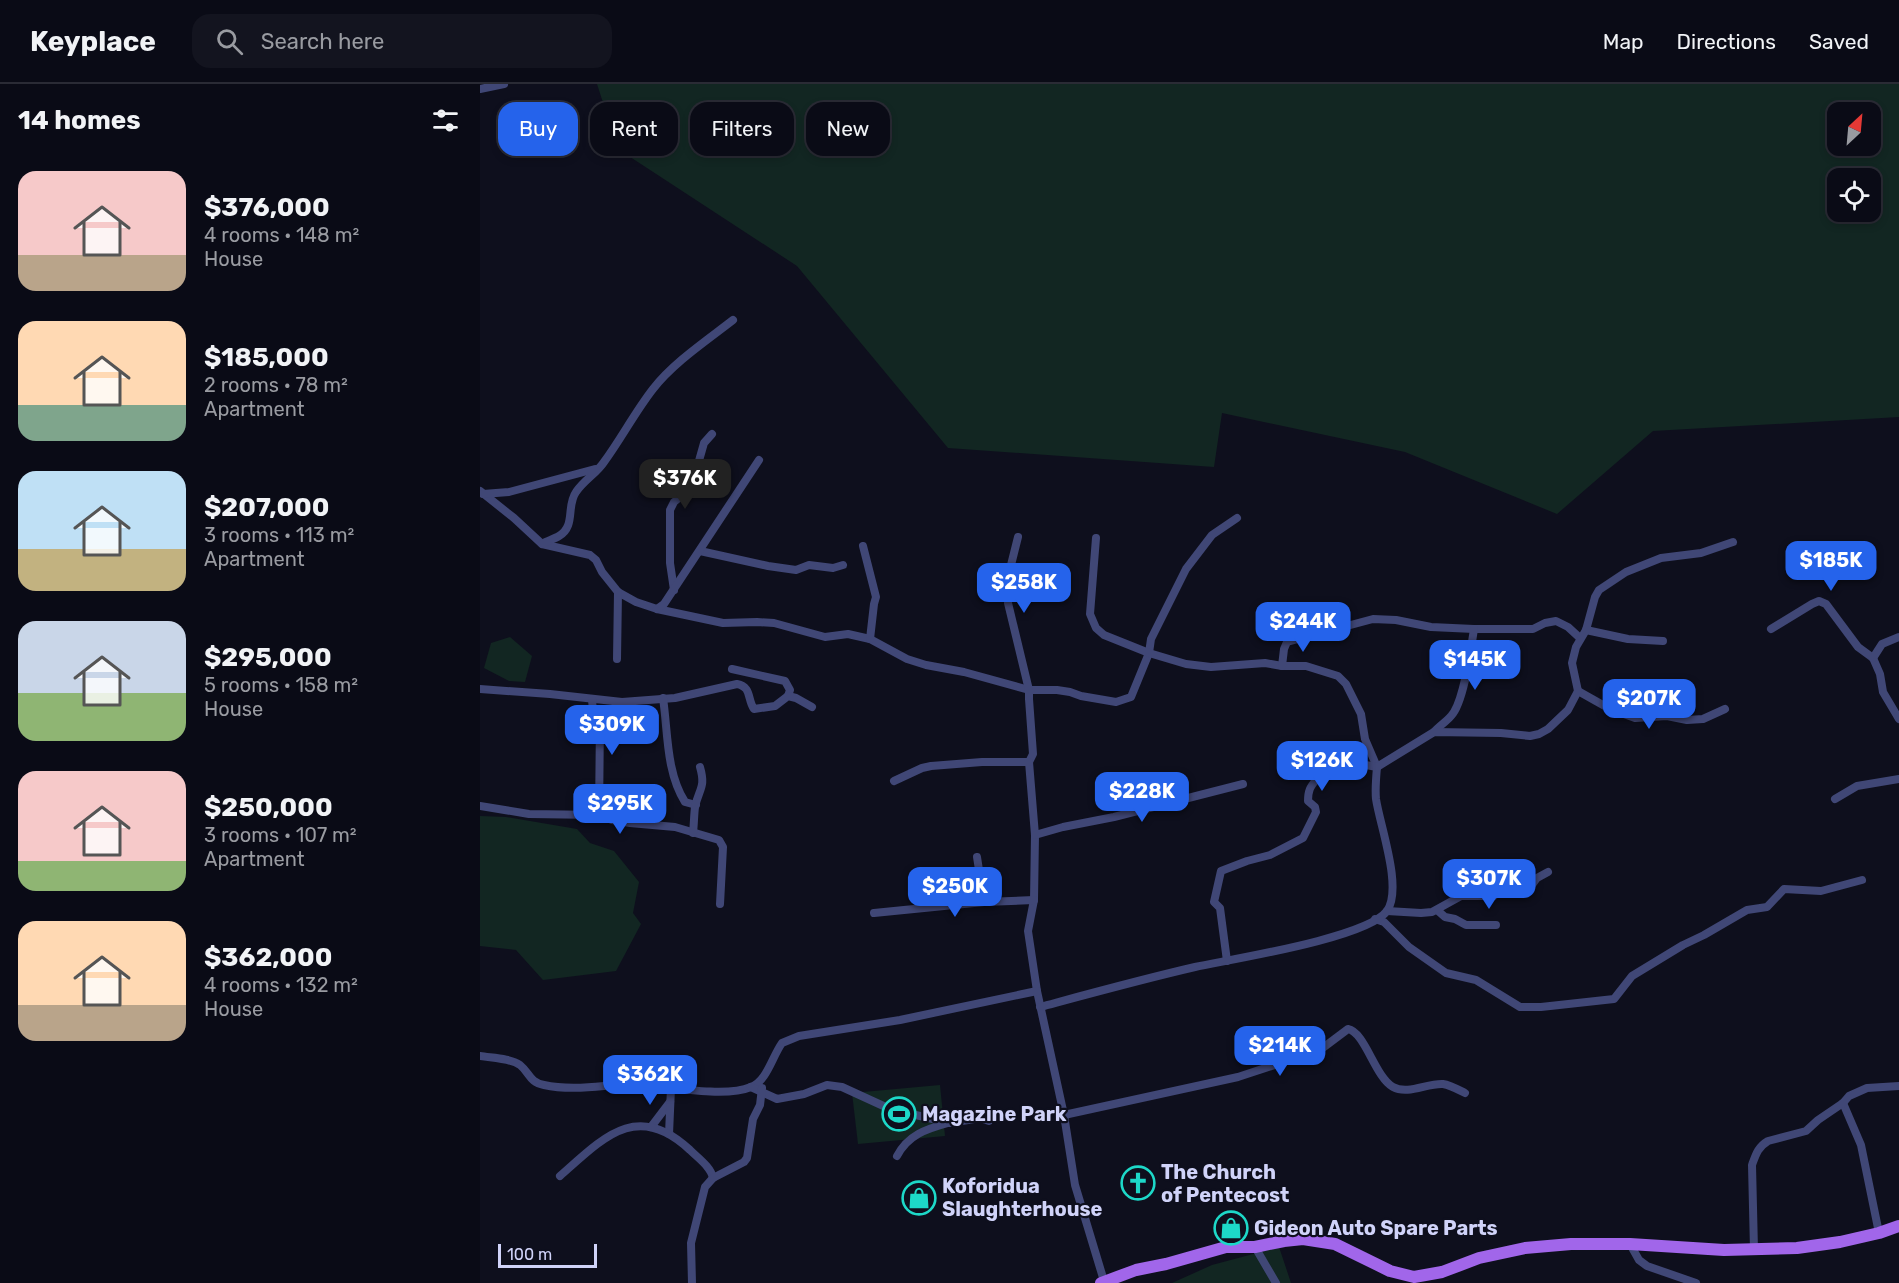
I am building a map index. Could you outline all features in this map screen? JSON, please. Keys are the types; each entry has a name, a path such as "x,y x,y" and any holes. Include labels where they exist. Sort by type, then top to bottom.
{"main road":[{"path":"1102,1282 1136,1270 1226,1247 1255,1247 1303,1239 1335,1244 1390,1271 1414,1277 1442,1272 1479,1258 1525,1248 1571,1244 1630,1244 1754,1250 1817,1246 1879,1233 1899,1226"}],"street":[{"path":"480,89 504,84"},
{"path":"542,544 560,536 566,530 571,520 570,510 574,494 581,484 600,467 621,440 653,389 693,351 733,321"},
{"path":"674,590 670,563 670,510 693,482 704,443 712,434"},
{"path":"657,609 664,604 674,590 759,460"},
{"path":"482,492 509,492 550,480 575,476 600,467"},
{"path":"482,492 542,544 590,555 618,592 636,602 657,609 723,623 774,623 825,637 848,634 870,639 926,665 964,672 1029,690 1057,690 1116,702 1131,697 1149,653 1151,639 1186,568 1212,535 1237,518"},
{"path":"1018,537 1011,565 1008,603 1029,690 1034,754 1029,762 1035,835 1034,900 1028,931 1036,990 1064,1115 1075,1185 1102,1282"},
{"path":"1096,538 1090,614 1096,628 1104,635 1149,653 1186,664 1211,667 1265,663 1306,666 1330,673 1344,681 1361,714 1365,739 1377,767 1376,798 1393,886 1387,911"},
{"path":"1434,732 1530,736 1539,734 1557,723 1568,710 1578,691 1572,663 1599,590 1626,572 1661,558 1701,553 1733,542"},
{"path":"863,546 876,597 870,639"},
{"path":"700,551 796,570 809,565 833,568 843,564"},
{"path":"617,659 618,592"},
{"path":"1771,629 1819,601 1826,604 1858,647 1873,658 1880,674 1883,692 1899,719"},
{"path":"664,604 670,612"},
{"path":"1282,666 1287,642 1373,619 1396,620 1431,627 1474,629 1533,629 1556,621 1568,627 1580,639"},
{"path":"1227,961 1220,908 1214,902 1221,871 1270,855 1303,838 1316,812 1315,807 1308,801 1310,786 1322,773 1344,763 1377,767 1434,732 1452,715 1463,687 1474,629"},
{"path":"1586,630 1628,639 1663,642"},
{"path":"1873,658 1882,644 1899,637"},
{"path":"480,689 550,693 622,702 675,698 737,684 744,686 748,691 754,709 775,706 788,696 790,690 785,681 732,669"},
{"path":"1578,691 1610,709 1635,718 1667,716 1686,720 1703,719 1725,709"},
{"path":"788,696 812,707"},
{"path":"663,698 670,757 677,790 685,802 696,805"},
{"path":"592,699 593,712 600,720 599,815"},
{"path":"894,781 931,766 982,762 1029,762"},
{"path":"693,833 696,805 703,788 700,767"},
{"path":"1835,799 1857,786 1899,779"},
{"path":"1035,835 1243,784"},
{"path":"480,806 529,814 599,815 630,824 675,827 719,840 722,843 720,904"},
{"path":"978,857 984,902"},
{"path":"1497,893 1504,872"},
{"path":"1040,1007 1198,966 1316,941 1353,930 1387,911 1421,913 1437,910 1461,896 1489,897 1497,893 1512,893 1530,889 1537,878 1548,872"},
{"path":"1375,919 1384,922 1409,947 1446,974 1476,980 1520,1007 1540,1007 1614,999 1632,976 1747,910 1767,906 1784,889 1821,891 1862,880"},
{"path":"874,913 984,902 1034,900"},
{"path":"1437,910 1445,917 1466,925 1496,925"},
{"path":"751,1087 763,1077 782,1043 799,1036 900,1020 1036,990"},
{"path":"1064,1115 1238,1077 1320,1050 1348,1029 1356,1032 1386,1082 1393,1087 1403,1089 1444,1084 1465,1093"},
{"path":"480,1056 519,1064 537,1084 547,1086 590,1087 629,1083 723,1092 751,1087 762,1090 777,1099 804,1094 826,1085 843,1087 890,1109 950,1123"},
{"path":"692,1283 691,1243 705,1188 713,1178 744,1162 747,1158 753,1119 760,1105 763,1077"},
{"path":"1754,1250 1752,1165 1756,1152 1768,1141 1806,1131 1850,1096 1868,1089 1899,1086"},
{"path":"669,1134 671,1088"},
{"path":"651,1126 670,1102"},
{"path":"1843,1103 1862,1144 1879,1233"},
{"path":"897,1156 902,1145 925,1129 980,1118 989,1121"},
{"path":"560,1176 604,1138 630,1126 651,1126 669,1134 686,1147 706,1166 713,1178"},
{"path":"1630,1244 1640,1260 1647,1266 1696,1283"},
{"path":"1255,1247 1276,1283"}],"green space":[{"path":"597,84 1899,84 1899,417 1653,431 1557,514 1405,452 1222,413 1214,467 948,448 797,266 629,156 678,156 678,102 603,102"},
{"path":"510,637 532,656 525,682 509,681 484,668 491,643"},
{"path":"480,816 506,817 577,829 590,843 614,851 639,882 633,913 641,924 616,971 543,980 516,950 480,946"},
{"name":"Magazine Park","path":"940,1085 945,1136 858,1144 852,1093"},
{"path":"1279,1247 1291,1283 1172,1283 1212,1265"}],"place":[{"name":"Magazine Park","path":"899,1114"},
{"name":"The Church of Pentecost","path":"1138,1183"},
{"name":"Koforidua Slaughterhouse","path":"919,1198"},
{"name":"Gideon Auto Spare Parts","path":"1231,1228"}]}
